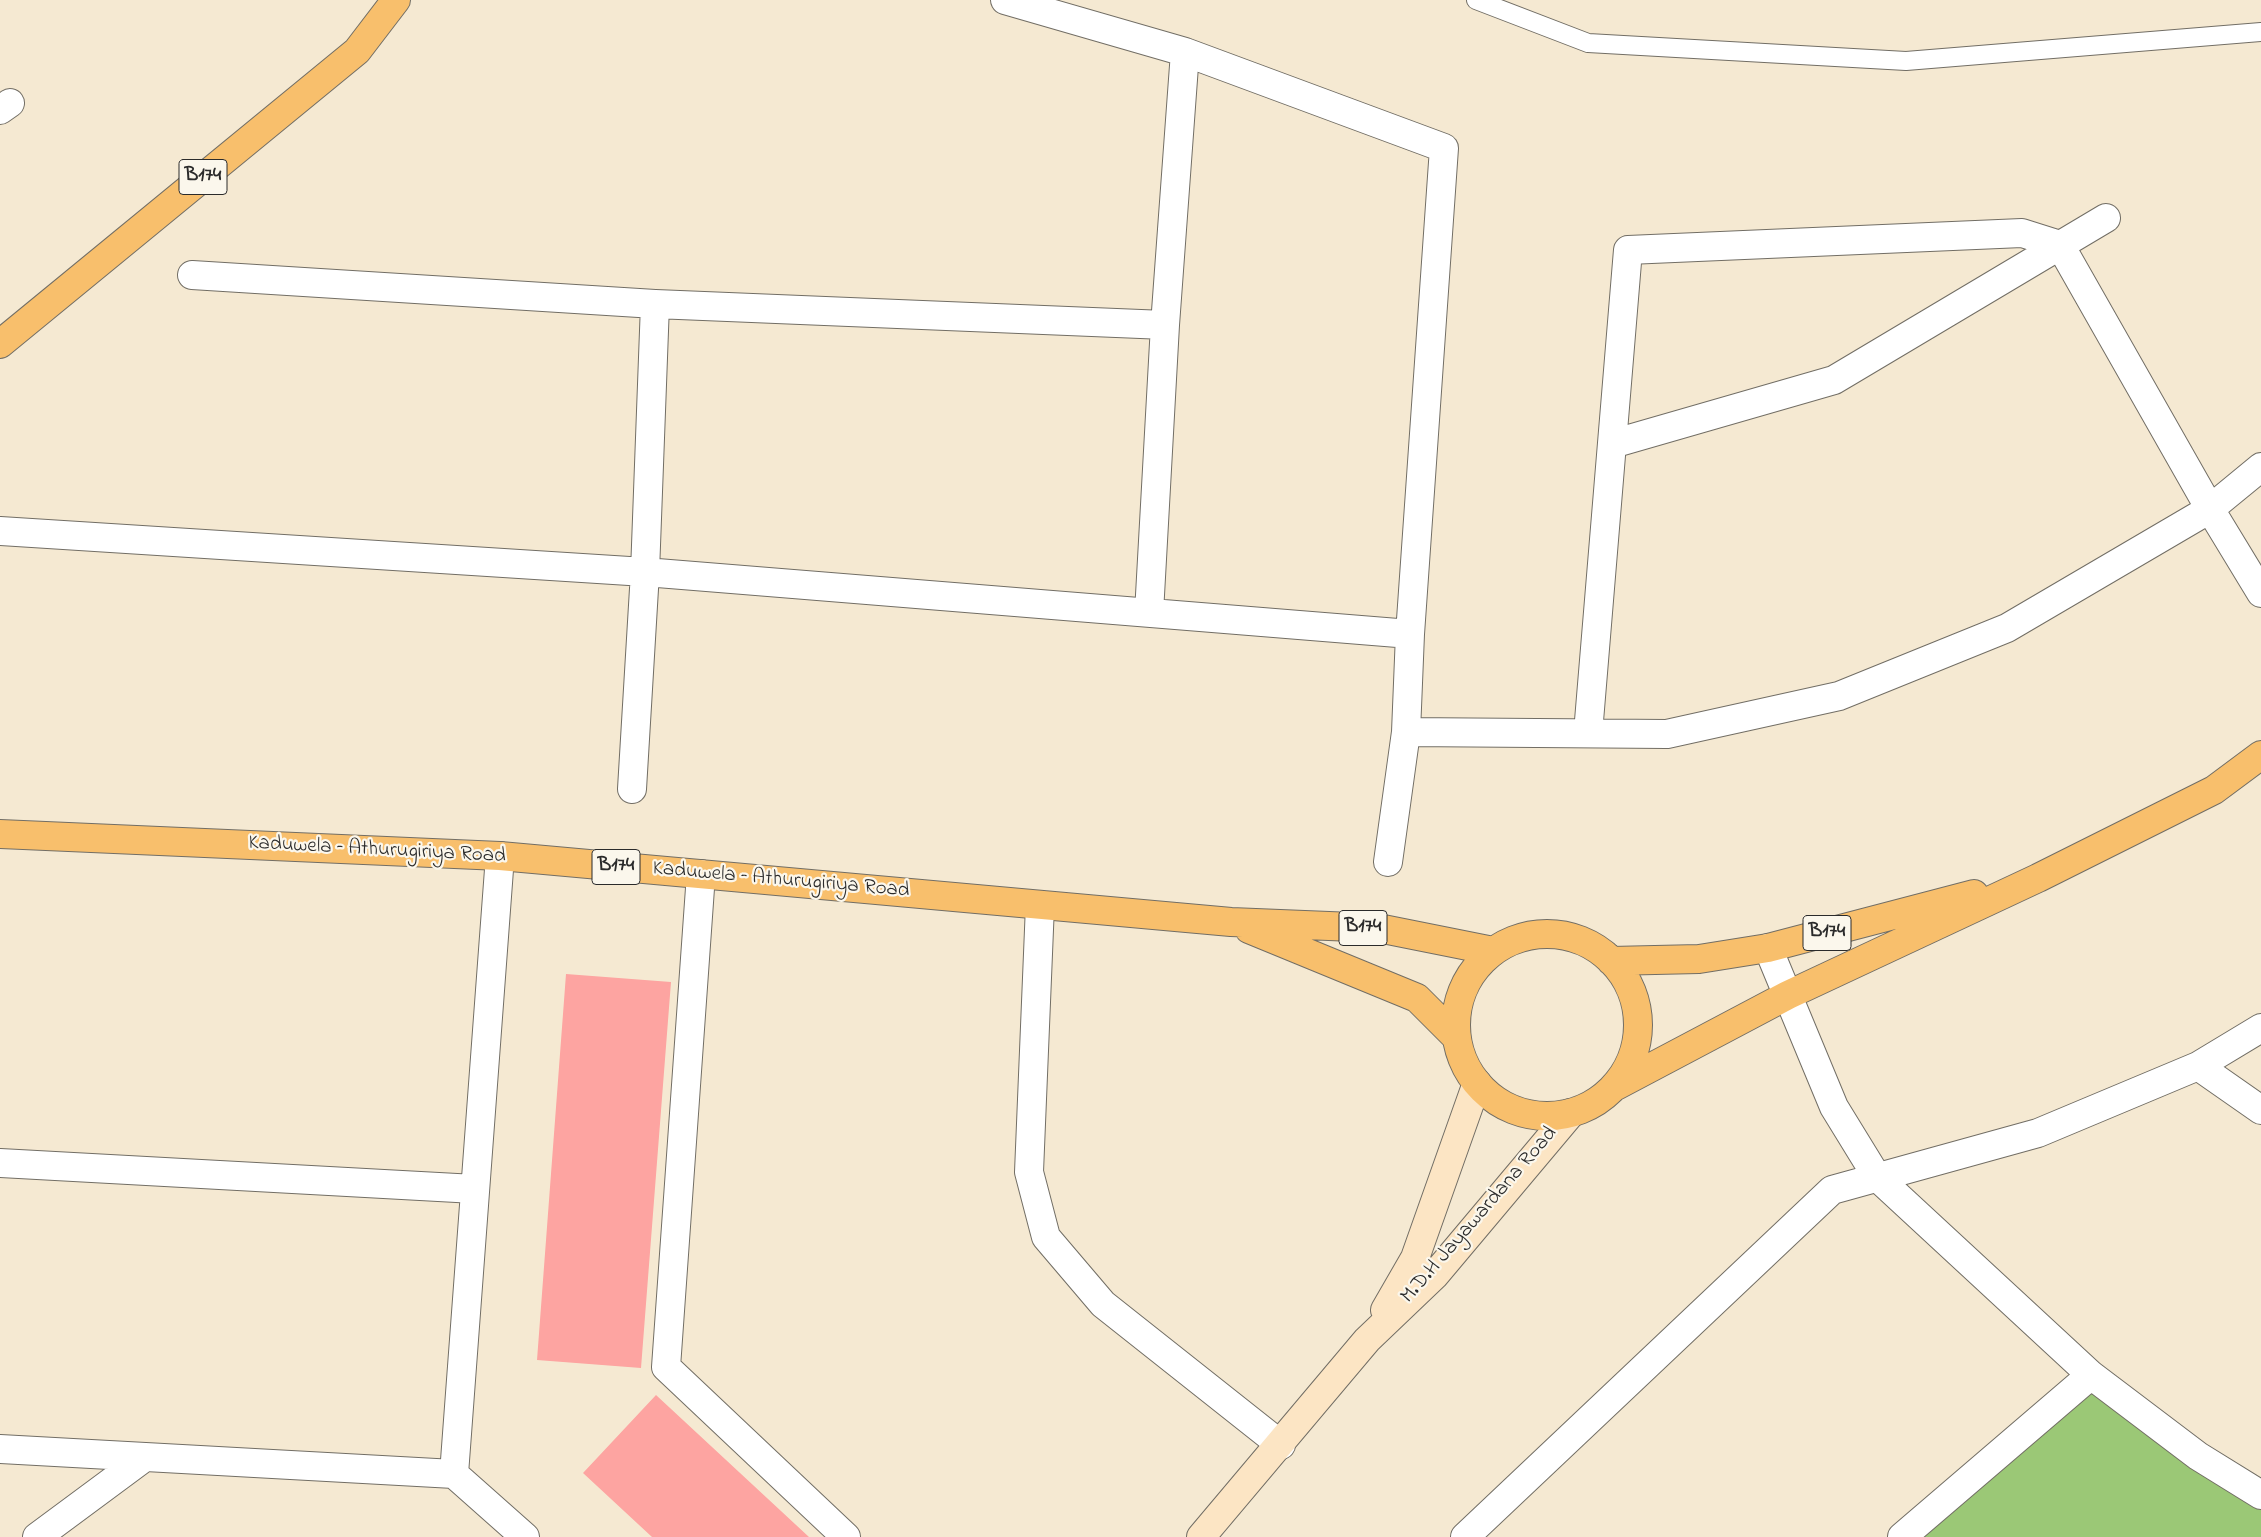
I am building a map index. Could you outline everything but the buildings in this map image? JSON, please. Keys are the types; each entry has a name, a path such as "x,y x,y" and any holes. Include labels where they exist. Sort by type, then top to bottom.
{"main road":[{"name":"B174","path":"0,344 357,51 396,0"},
{"name":"B174","path":"1614,1087 1671,1055 1788,995 2038,878 2214,790 2261,755"},
{"name":"Kaduwela – Athurugiriya Road","path":"0,834 500,856 1231,922 1378,928 1493,952"},
{"name":"B174","path":"1611,961 1699,959 1768,948 2038,878"},
{"name":"Kaduwela – Athurugiriya Road","path":"1231,922 1417,998 1457,1038"},
{"path":"1538,934 1562,935 1588,944 1611,961 1627,983 1636,1009 1637,1037 1630,1063 1614,1087 1594,1103 1571,1113 1545,1116 1519,1112 1496,1101 1477,1084 1463,1061 1457,1038 1456,1013 1462,990 1475,969 1493,952 1514,940 1538,934"}],"street":[{"path":"1005,0 1185,52 1444,148 1410,634 1406,732 1388,862"},
{"path":"1149,613 1165,326 1185,52"},
{"path":"1612,444 1834,380 2106,218"},
{"path":"1588,733 1628,250 2022,233 2060,245 2210,509 2261,593"},
{"path":"192,274 655,304 1165,326"},
{"path":"632,790 645,572 655,304"},
{"path":"1406,732 1667,734 1838,696 2006,628 2210,509 2261,467"},
{"path":"0,531 645,572 1410,634"},
{"path":"454,1474 500,856"},
{"path":"701,874 666,1367 846,1537"},
{"path":"1040,905 1029,1172 1046,1237 1103,1304 1281,1445"},
{"path":"1768,948 1834,1107 1876,1177 2091,1375 2198,1456 2261,1495"},
{"path":"1465,1537 1832,1190 2038,1133 2198,1066 2261,1028"},
{"path":"2198,1066 2261,1110"},
{"name":"M.D.H Jayawardana Road","path":"1367,1340 1415,1258 1477,1084"},
{"name":"M.D.H Jayawardana Road","path":"1201,1537 1281,1445 1367,1340 1434,1276 1571,1113"},
{"path":"0,1163 475,1188"},
{"path":"1902,1537 2091,1375"},
{"path":"0,1449 454,1474 519,1535"},
{"path":"37,1537 145,1457"}],"lane":[{"path":"1476,0 1588,43 1906,61 2261,32"}],"green space":[{"path":"2091,1375 2261,1495 2261,1537 1903,1537"}]}
